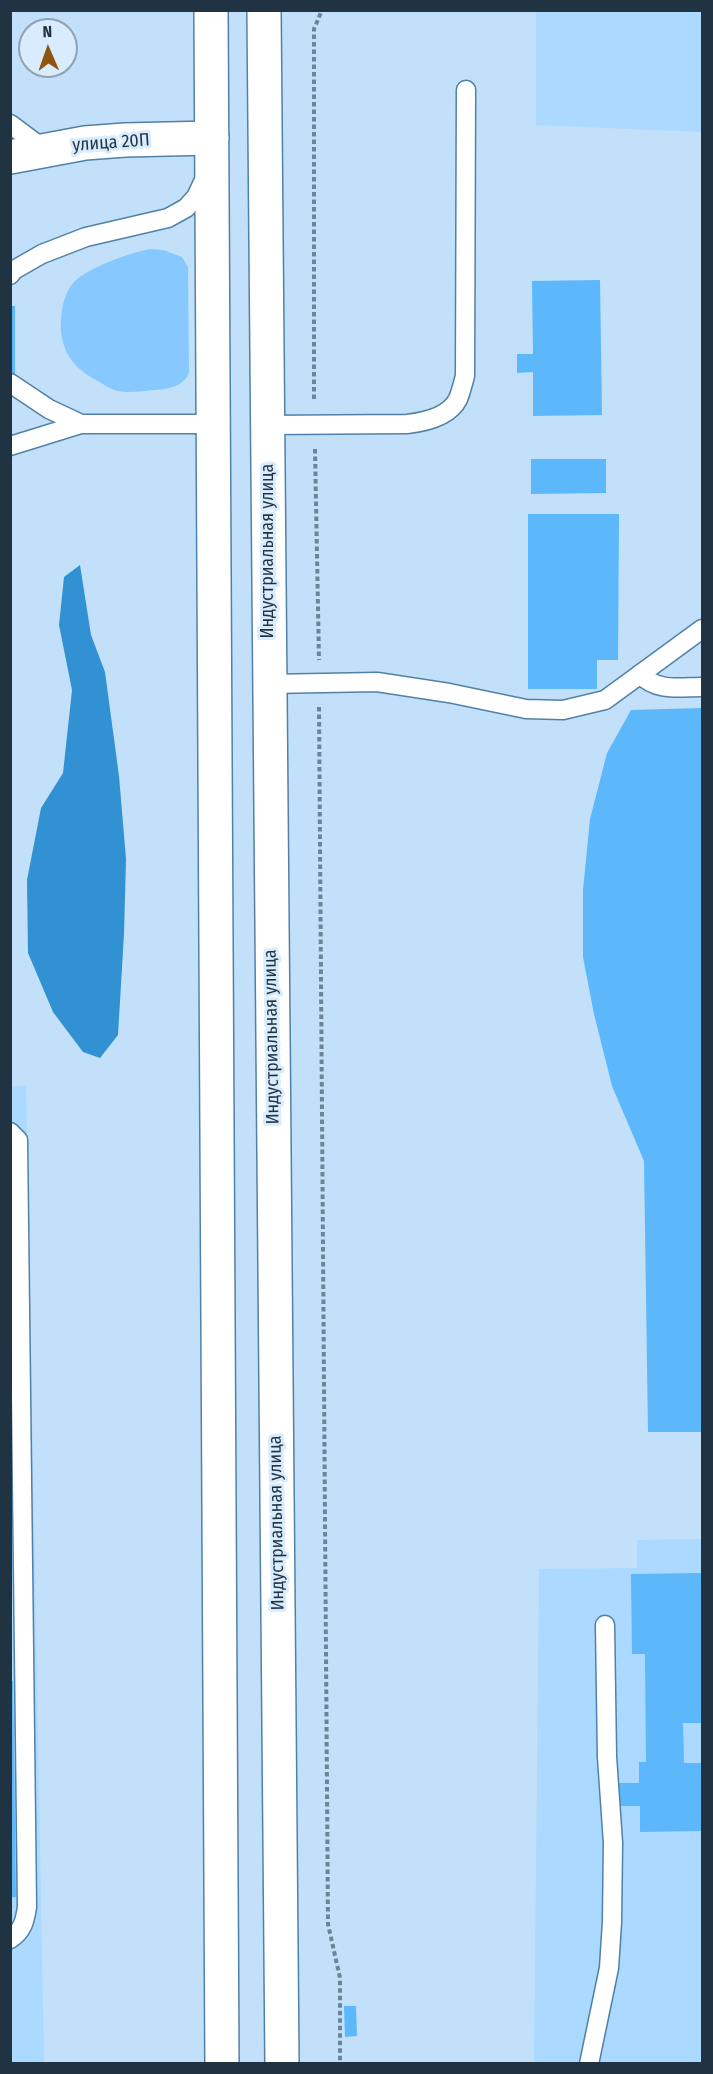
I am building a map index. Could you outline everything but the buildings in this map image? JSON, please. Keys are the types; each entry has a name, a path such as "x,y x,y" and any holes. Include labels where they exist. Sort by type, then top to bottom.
{"main road":[{"path":"211,10 222,2064"},
{"name":"Индустриальная улица","path":"264,10 282,2064"},
{"name":"улица 20П","path":"10,157 85,143 125,140 212,150"}],"lane":[{"path":"267,425 425,422 447,412 458,400 465,376 466,90"},
{"path":"10,124 45,150"},
{"path":"10,275 14,270 42,254 86,237 168,218 186,208 196,198 212,150"},
{"path":"10,383 49,410 81,424"},
{"path":"10,446 81,424 214,424"},
{"path":"269,684 377,682 449,693 526,709 562,710 605,700 702,628"},
{"path":"640,674 656,686 702,687"},
{"path":"10,1132 18,1140 27,1906 25,1924 14,1938 10,1939"},
{"path":"589,2064 609,1968 612,1922 613,1843 607,1757 605,1624"}],"path":[{"path":"322,10 314,29 314,424 319,683 328,1924 340,1978 340,2064"}],"shaded area":[{"path":"536,11 702,11 702,132 536,125"},
{"path":"150,249 163,250 182,257 188,267 189,372 184,381 171,388 134,392 119,391 89,376 74,364 62,340 63,304 69,289 81,276 110,261"},
{"path":"80,565 91,635 105,672 119,776 126,859 118,1035 100,1058 83,1052 53,1012 28,953 27,880 41,808 63,773 72,690 59,625 64,577"},
{"path":"10,1086 26,1086 44,2064 10,2063"},
{"path":"702,1539 702,2063 534,2064 539,1569 637,1568 637,1540"}]}
